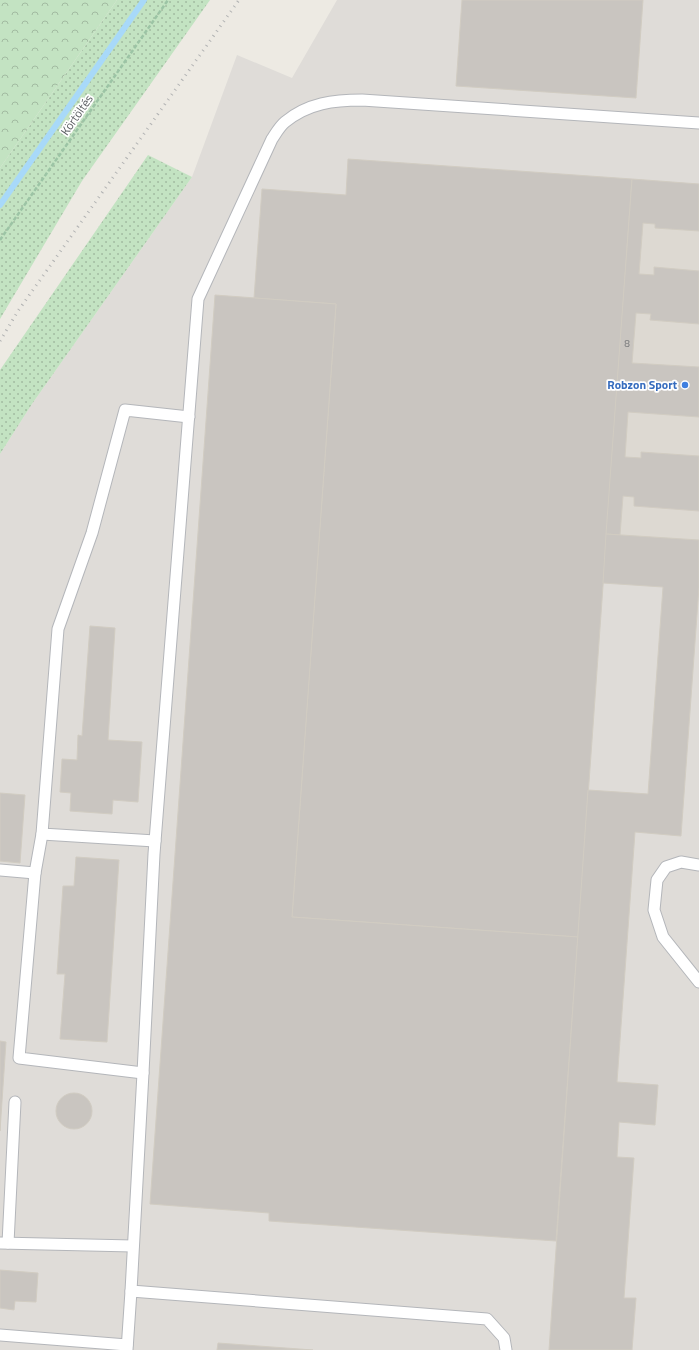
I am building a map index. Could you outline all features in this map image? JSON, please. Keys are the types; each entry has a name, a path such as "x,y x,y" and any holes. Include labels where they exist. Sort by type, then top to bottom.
{"lane":[{"path":"0,1335 127,1348 144,1073 155,841 198,299 272,139 285,122 303,110 319,104 340,100 362,100 699,123"},
{"path":"144,1073 19,1058 35,873 42,834 58,629 92,533 125,410 189,417"},
{"path":"42,834 155,841"},
{"path":"699,865 681,862 666,867 657,880 654,910 663,937 699,982"},
{"path":"0,870 35,873"},
{"path":"16,1102 4,1243 133,1246"},
{"path":"130,1291 487,1319 504,1338 506,1350"}],"path":[{"name":"Körtöltés","path":"0,240 168,0"}],"shaded area":[{"path":"337,0 699,0 699,1350 0,1350 0,454 32,404 192,177 237,55 292,78"},
{"path":"632,179 699,184 699,540 606,534"}],"green space":[{"path":"0,0 117,0 0,168"},
{"path":"117,0 210,0 82,181 0,319 0,168"},
{"path":"148,155 192,177 32,404 0,454 0,370"}],"building":[{"path":"462,0 643,0 636,98 456,86"},
{"path":"348,159 632,179 578,937 292,917 336,304 254,298 262,189 346,195"},
{"path":"632,179 699,184 699,231 655,228 655,224 643,223 639,274 654,275 654,267 699,271 699,324 650,320 651,314 636,313 632,363 699,367 699,417 628,412 625,457 641,458 641,452 699,456 699,511 634,506 634,497 623,496 620,535 606,534"},
{"path":"215,295 336,304 292,917 578,937 556,1241 269,1221 269,1213 150,1204"},
{"path":"606,534 699,540 699,587 681,836 635,832 617,1082 658,1085 655,1125 619,1122 617,1157 634,1158 624,1298 636,1298 632,1350 549,1350 588,790 648,794 663,587 603,583"},
{"path":"90,626 115,628 108,740 142,742 138,802 113,800 112,814 70,811 71,793 60,792 62,759 77,760 78,735 82,736"},
{"path":"0,793 25,795 20,863 0,861"},
{"path":"76,857 119,860 107,1042 60,1039 65,974 57,974 63,886 74,886"},
{"path":"0,1041 6,1042 0,1131"},
{"path":"78,1093 87,1098 91,1104 91,1118 87,1124 78,1129 70,1129 61,1124 57,1118 56,1107 61,1098 67,1094"},
{"path":"0,1270 38,1273 36,1302 15,1301 14,1310 0,1308"},
{"path":"218,1343 313,1350 217,1350"}],"waterway":[{"path":"0,205 144,0"}],"railway":[{"path":"0,341 18,311 239,0"}],"place":[{"name":"Robzon Sport","path":"685,385"}]}
